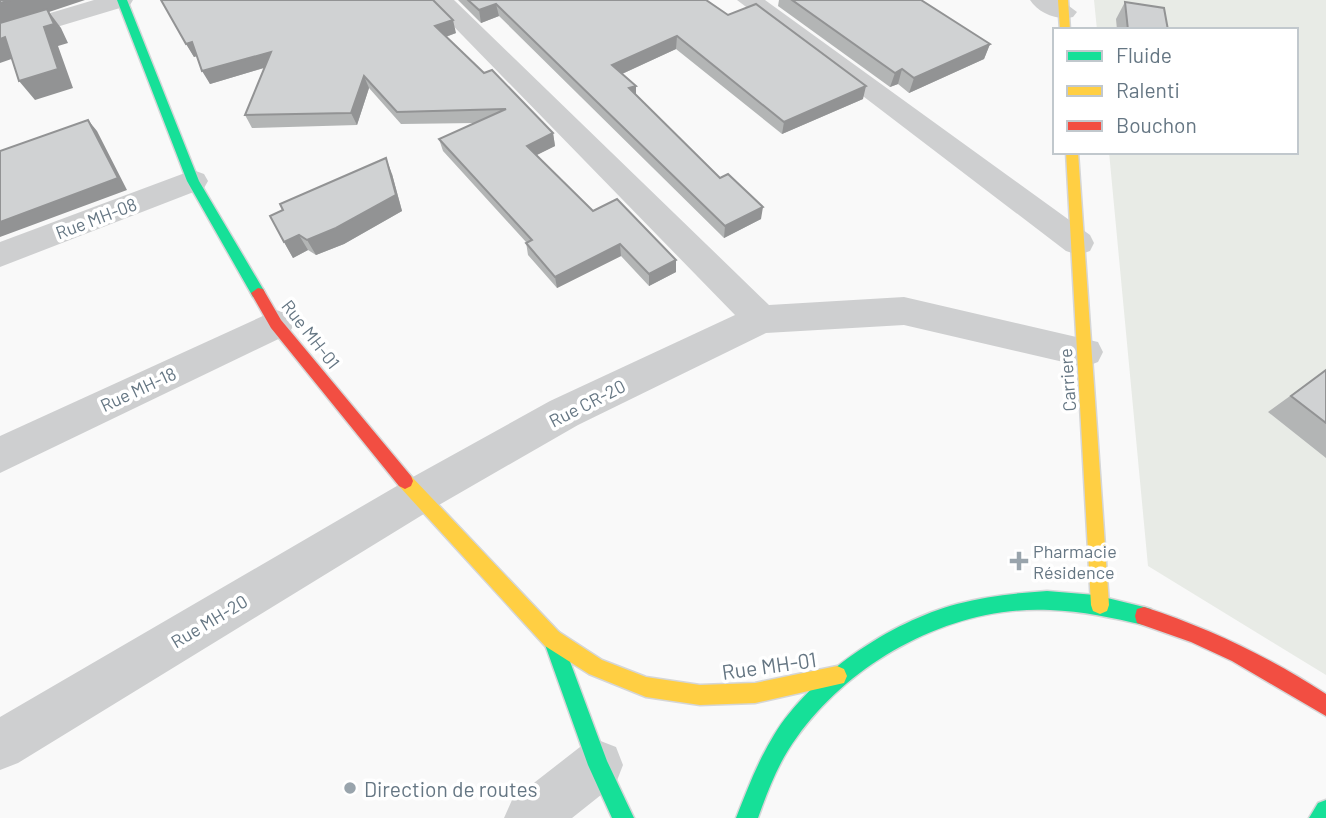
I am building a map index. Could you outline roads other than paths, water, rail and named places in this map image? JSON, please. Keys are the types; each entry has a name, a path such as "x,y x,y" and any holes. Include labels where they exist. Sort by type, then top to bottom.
{"main road":[{"name":"Rue MH-01","path":"122,0 193,181 276,324 417,496 552,639 596,667 646,687 700,695 755,693 837,676"},
{"name":"Carriere","path":"1072,154 1100,604"},
{"path":"747,818 763,776 797,720 837,676 894,634 958,609 1027,599 1100,604 1168,622 1237,651 1326,706"},
{"name":"Rue MH-01","path":"552,639 598,765 623,818"},
{"path":"1320,818 1326,811"}],"street":[{"path":"0,36 122,0"},
{"path":"440,0 761,319 904,311 1084,352"},
{"path":"749,0 1078,243"},
{"path":"1042,0 1064,14"},
{"name":"Rue MH-08","path":"0,255 193,181"},
{"name":"Rue CR-20","path":"417,496 564,413 761,319"},
{"name":"Rue MH-18","path":"0,455 276,324"},
{"name":"Rue MH-20","path":"0,745 417,496"},
{"path":"530,818 598,765"}],"place":[{"name":"Pharmacie Résidence","path":"1019,561"},
{"name":"Direction de routes","path":"350,788"}]}
